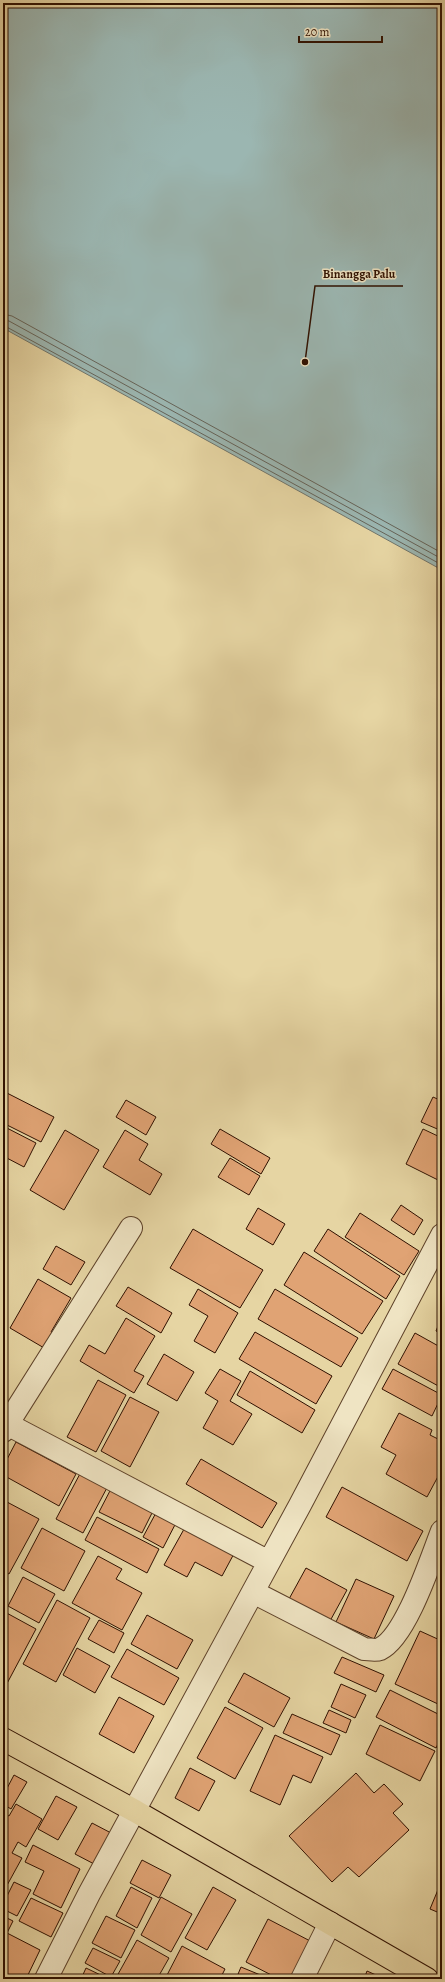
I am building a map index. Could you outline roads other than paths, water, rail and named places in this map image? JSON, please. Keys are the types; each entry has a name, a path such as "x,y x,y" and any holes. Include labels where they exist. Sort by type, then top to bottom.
{"main road":[{"path":"3,1739 135,1812 427,1979"}],"street":[{"path":"131,1228 5,1428 269,1562"},
{"path":"46,1979 89,1894 135,1812 253,1592 442,1235"},
{"path":"253,1592 364,1649 378,1650 392,1640 408,1616 442,1531"},
{"path":"302,1979 330,1923"}],"water":[{"path":"3,3 442,3 442,570 3,328"}],"place":[{"name":"Binangga Palu","path":"305,362"}]}
